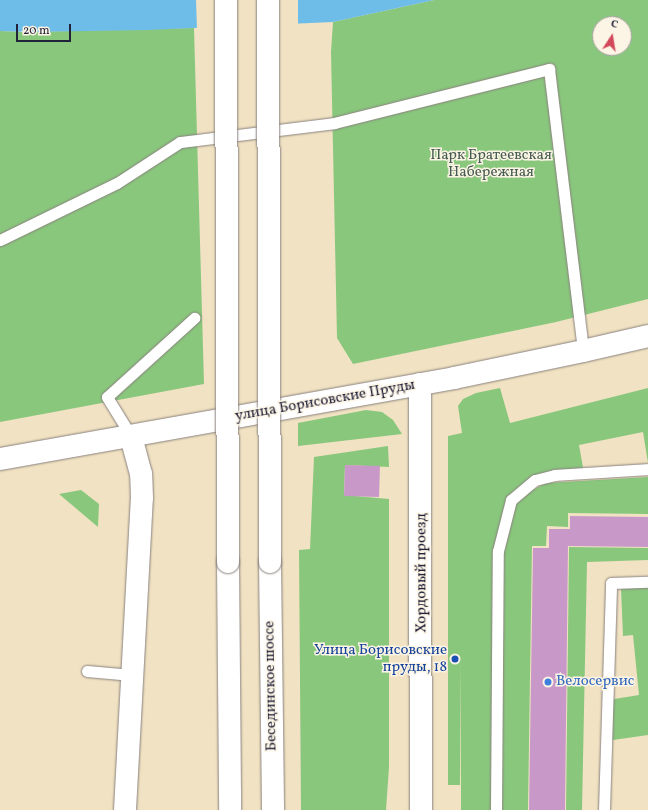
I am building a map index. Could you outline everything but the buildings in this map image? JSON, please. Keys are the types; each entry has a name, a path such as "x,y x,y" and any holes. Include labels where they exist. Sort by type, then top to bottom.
{"main road":[{"path":"226,0 230,810"},
{"name":"Бесединское шоссе","path":"268,0 270,562 273,810"},
{"name":"улица Борисовские Пруды","path":"0,459 420,384 583,351 648,336"},
{"name":"Хордовый проезд","path":"420,384 421,810"},
{"path":"124,810 142,498 141,474 131,436"}],"lane":[{"path":"0,240 116,183 180,142 334,123 550,68 583,351"},
{"path":"131,436 107,397 194,318"},
{"path":"496,810 498,551 510,500 535,480 555,475 648,469"},
{"path":"604,810 611,583 648,582"},
{"path":"87,671 132,675"}],"green space":[{"name":"Парк Братеевская Набережная","path":"434,0 648,0 648,299 556,322 353,364 337,338 331,52 333,22"},
{"path":"194,28 204,384 0,422 0,31 28,32"},
{"path":"500,388 510,423 648,388 648,463 643,432 579,445 584,473 555,475 511,500 498,551 496,810 461,810 461,659 460,785 448,785 448,436 462,433 458,406 463,399 476,393"},
{"path":"366,410 382,412 393,420 402,434 298,446 298,423"},
{"path":"388,446 389,467 345,465 344,495 389,499 389,767 386,810 301,810 299,550 310,549 314,457"},
{"path":"648,477 648,514 568,513 568,527 547,526 546,546 532,546 528,810 499,810 500,551 513,506 529,492 546,483"},
{"path":"81,490 99,504 98,527 59,494"},
{"path":"569,547 648,548 648,560 587,562 582,810 566,810"},
{"path":"648,587 648,735 606,741 608,700 639,695 633,635 623,636 621,589"}],"water":[{"path":"0,0 434,0 333,22 148,30 28,32 0,31"}],"pier":[{"path":"196,0 298,0 298,26 197,30"}],"place":[{"name":"Улица Борисовские пруды, 18","path":"455,659"},
{"name":"Велосервис","path":"548,682"}]}
